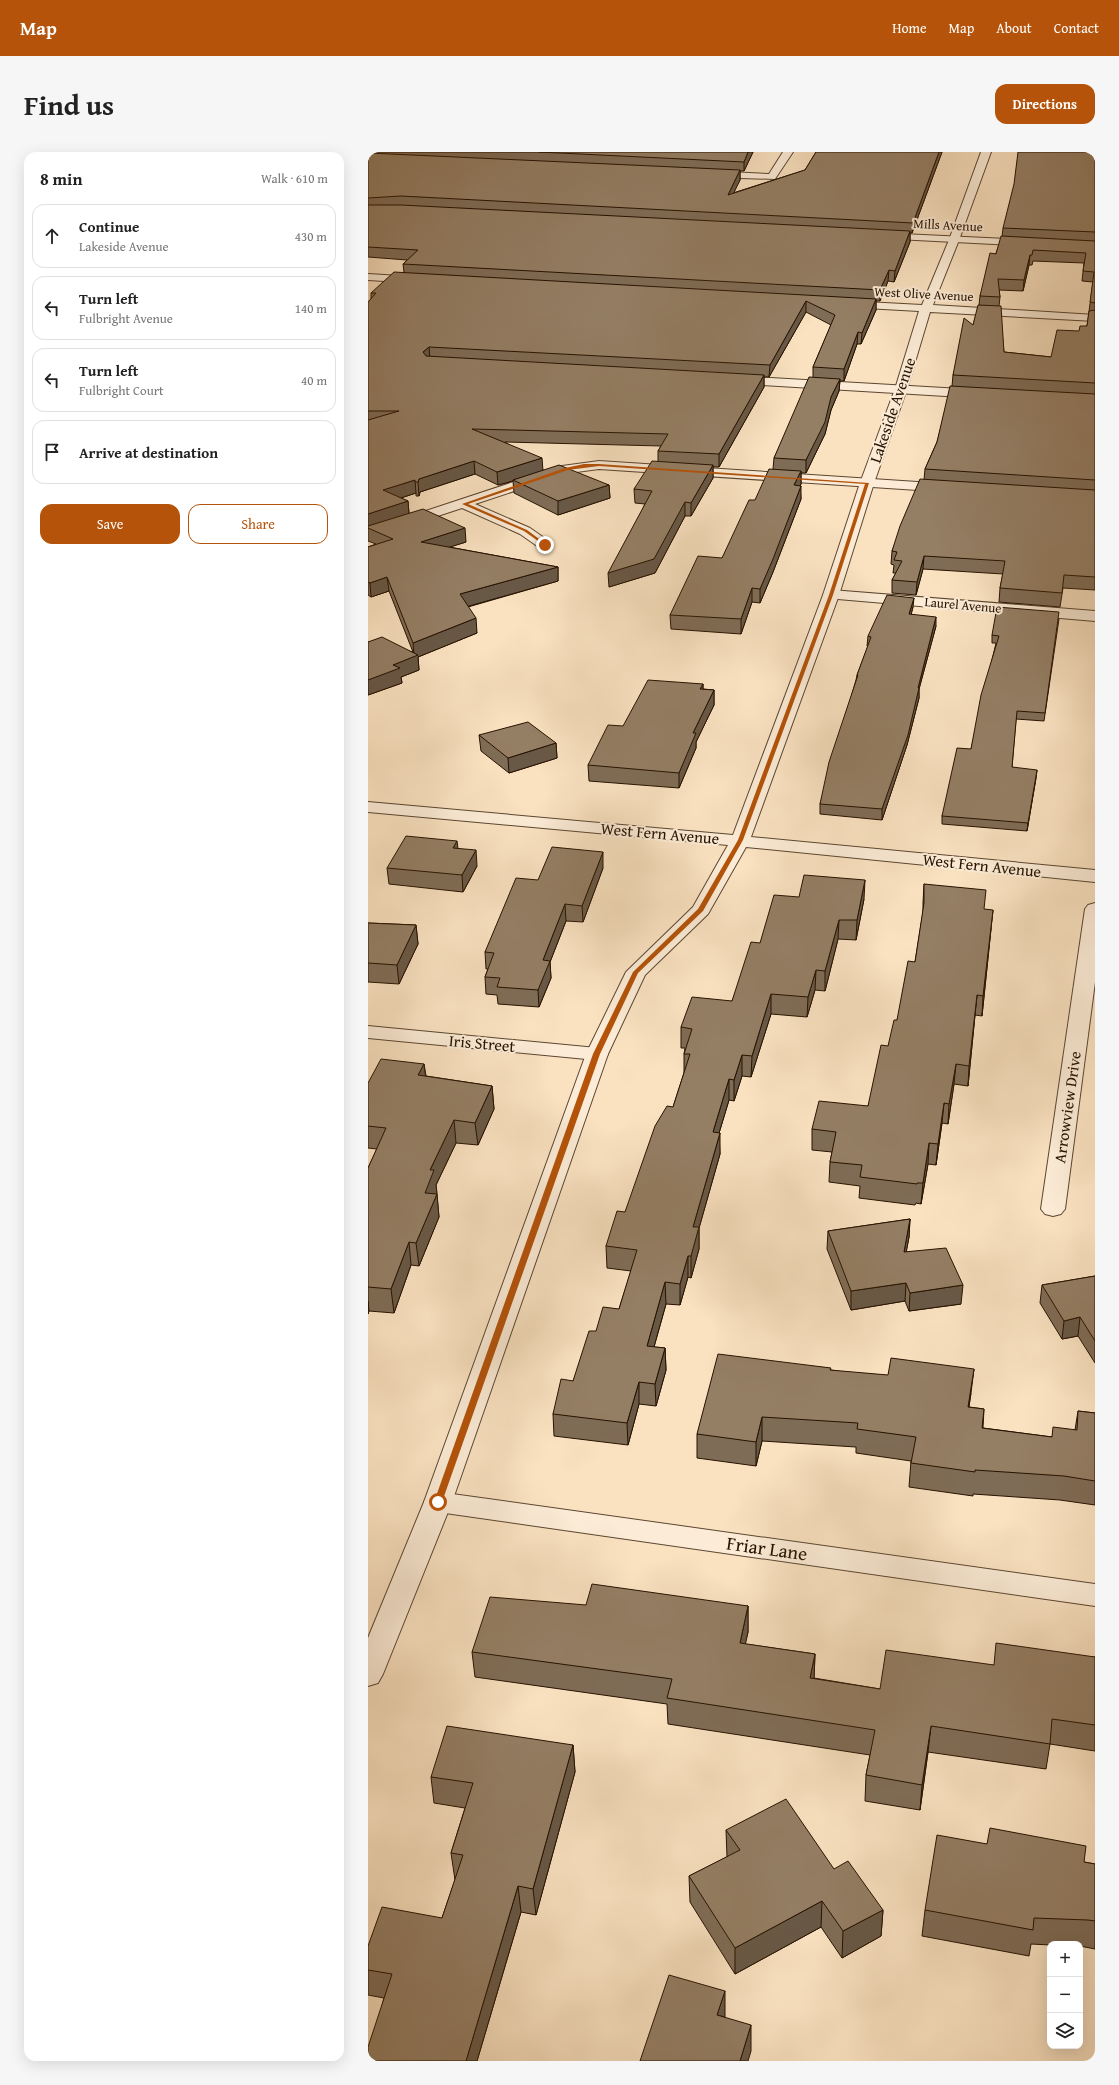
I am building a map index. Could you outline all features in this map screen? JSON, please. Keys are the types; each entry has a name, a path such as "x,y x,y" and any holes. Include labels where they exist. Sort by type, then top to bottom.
{"street":[{"path":"700,174 772,177 788,152"},
{"name":"Lakeside Avenue","path":"368,1674 438,1502 597,1054 636,972 701,910 740,840 831,595 867,483 901,389 926,308 954,240 986,152"},
{"name":"Mills Avenue","path":"867,235 1040,244"},
{"path":"368,277 432,280"},
{"name":"West Olive Avenue","path":"838,303 1095,318"},
{"path":"726,380 994,394"},
{"path":"368,535 567,469 584,466 599,465 962,489"},
{"path":"464,504 525,531 545,545"},
{"name":"Laurel Avenue","path":"831,595 1095,616"},
{"name":"West Fern Avenue","path":"368,807 740,840 1095,876"},
{"name":"Arrowview Drive","path":"1053,1209 1095,909"},
{"name":"Iris Street","path":"368,1032 597,1054"},
{"name":"Friar Lane","path":"438,1502 1095,1595"}],"building":[{"path":"539,152 748,152 744,162"},
{"path":"816,152 939,152 913,223 401,196 368,198 368,153 740,170 728,195 805,170"},
{"path":"1018,152 1095,152 1095,232 1003,228 1014,184"},
{"path":"368,205 401,205 910,231 895,271 889,270 880,290 403,264 418,250 368,247"},
{"path":"1001,236 1095,241 1095,303 1090,302 1094,272 1083,271 1086,253 1033,250 1032,255 1030,255 1024,280 998,279 1000,297 980,296 990,253 996,254"},
{"path":"394,272 876,299 862,333 858,332 844,369 813,367 835,315 806,301 770,365 429,347 423,352 426,356 764,375 719,454 658,451 668,434 472,429 542,458 497,472 474,461 419,479 418,482 415,482 415,480 383,490 408,501 368,514 368,420 399,411 368,411 368,302 376,293 371,293"},
{"path":"978,305 1001,306 1004,352 1051,357 1057,330 1079,331 1080,326 1087,326 1089,311 1095,310 1095,383 953,375 964,318 973,325"},
{"path":"809,377 840,379 831,397 825,422 806,460 774,458"},
{"path":"950,386 1095,394 1095,480 925,469 937,442"},
{"path":"652,461 713,465 691,503 685,502 654,559 608,573 652,491 634,489"},
{"path":"559,465 609,485 558,501 513,480"},
{"path":"769,469 801,471 794,485 801,486 760,589 752,588 741,619 670,615 698,556 722,558 749,500 755,500"},
{"path":"920,479 1095,490 1095,577 1064,575 1062,593 1000,588 1005,561 924,556 917,582 892,580 902,561 894,560 897,552 892,551 900,526"},
{"path":"423,509 465,528 421,542 558,567 460,594 476,618 413,643 387,577 370,583 368,582 368,547 393,539 368,528 368,526"},
{"path":"887,595 914,598 909,614 936,617 908,735 882,809 820,804 829,762 871,637 868,636"},
{"path":"997,607 1059,612 1045,713 1017,711 1012,767 1037,770 1028,823 942,816 957,748 971,749 981,695 999,636 992,635"},
{"path":"382,637 418,655 393,665 400,668 368,680 368,642"},
{"path":"648,680 703,684 700,689 714,690 693,733 696,733 679,773 588,765 608,725 623,726"},
{"path":"528,722 556,743 508,758 479,735"},
{"path":"406,836 457,841 453,848 476,850 462,875 387,868"},
{"path":"552,847 603,852 582,906 565,904 543,960 550,961 538,990 497,987 500,978 485,977 494,953 485,952 516,878 538,880"},
{"path":"804,875 865,880 857,920 839,920 825,971 816,970 808,997 771,994 752,1056 742,1055 734,1080 729,1079 713,1132 720,1133 693,1227 699,1227 691,1256 688,1256 680,1284 665,1282 647,1346 665,1348 655,1384 639,1382 627,1423 553,1414 561,1379 573,1381 589,1331 596,1331 603,1307 619,1309 637,1250 606,1246 617,1211 625,1212 655,1126 667,1106 673,1107 690,1054 684,1054 692,1029 681,1027 692,997 732,1001 751,942 760,943 774,895 799,897"},
{"path":"924,884 986,890 984,909 993,910 983,996 977,995 969,1066 956,1064 949,1104 944,1103 938,1144 929,1143 923,1183 917,1184 860,1177 862,1165 830,1162 836,1132 812,1129 819,1101 868,1106 881,1045 888,1046 894,1020 897,1020 908,961 915,962 924,903"},
{"path":"368,923 416,925 397,965 368,963"},
{"path":"381,1059 424,1064 418,1075 492,1086 475,1123 454,1120 430,1170 434,1170 425,1193 437,1194 416,1243 409,1242 391,1289 368,1287 368,1168 386,1128 368,1126 368,1083"},
{"path":"910,1219 904,1252 946,1248 963,1285 910,1293 906,1283 851,1291 828,1231"},
{"path":"1095,1276 1095,1341 1080,1317 1064,1321 1042,1285"},
{"path":"718,1354 831,1368 830,1370 888,1375 891,1358 974,1369 968,1407 984,1409 982,1428 1052,1437 1053,1427 1077,1430 1078,1411 1095,1413 1095,1481 1064,1476 975,1470 975,1472 911,1463 916,1437 857,1429 858,1423 762,1417 756,1442 697,1434"},
{"path":"592,1584 748,1606 740,1643 815,1654 810,1678 880,1689 886,1650 994,1665 996,1643 1095,1657 1095,1725 1052,1719 1050,1744 931,1726 922,1785 866,1775 875,1730 667,1698 672,1679 472,1652 490,1597 586,1605"},
{"path":"447,1726 573,1745 533,1889 518,1886 466,2061 368,2061 368,2047 392,1974 368,1970 368,1946 382,1907 442,1918 463,1855 451,1853 473,1783 431,1777"},
{"path":"786,1799 834,1869 848,1861 883,1910 843,1931 822,1901 735,1948 689,1876 740,1850 726,1830"},
{"path":"990,1828 1086,1846 1084,1862 1095,1864 1095,1921 1034,1918 1033,1930 925,1910 937,1835 987,1844"},
{"path":"669,1975 725,1991 717,2015 751,2025 740,2061 640,2061"}],"route":[{"path":"438,1502 597,1054 636,972 701,910 740,840 831,595 867,483 599,465 567,469 464,504 525,531 545,545"}]}
